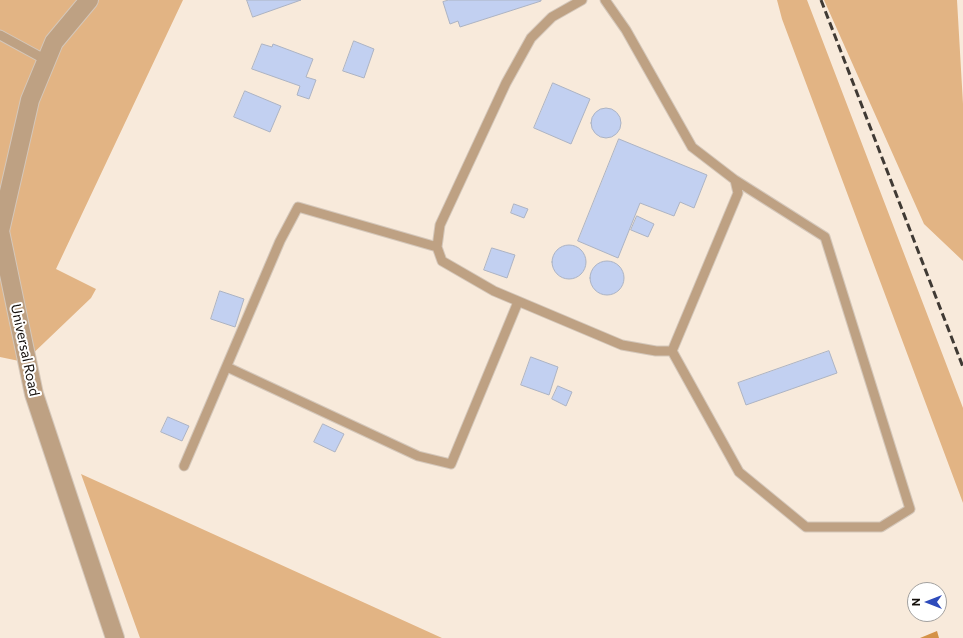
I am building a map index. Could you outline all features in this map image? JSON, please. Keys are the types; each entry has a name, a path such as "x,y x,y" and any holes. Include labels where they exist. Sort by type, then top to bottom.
{"street":[{"name":"Universal Road","path":"89,0 54,42 30,100 0,231 34,394 115,638"}],"lane":[{"path":"582,0 552,17 532,38 506,83 440,225 437,247 442,261 494,291 518,302 622,345 656,351 672,351"},
{"path":"605,0 626,30 692,147 735,180 825,237 910,509 881,527 806,527 739,472 672,351"},
{"path":"0,35 46,60"},
{"path":"672,351 738,193 735,180"},
{"path":"184,466 280,241 298,207 437,247"},
{"path":"226,367 418,456 451,464 518,302"}],"shaded area":[{"path":"0,0 183,0 56,269 96,289 91,298 24,362 0,357"},
{"path":"777,0 807,0 963,408 963,503 782,19"},
{"path":"824,0 957,0 963,104 963,261 924,224"},
{"path":"81,474 442,638 140,638"},
{"path":"937,631 939,638 920,638"}],"building":[{"path":"247,0 301,0 253,17"},
{"path":"449,0 541,1 460,27 458,21 450,24 443,2"},
{"path":"354,41 374,49 364,78 343,71"},
{"path":"262,44 272,47 273,44 313,59 306,77 316,80 309,99 297,95 300,86 252,69"},
{"path":"553,83 590,99 571,144 534,128"},
{"path":"245,91 281,106 270,132 234,117"},
{"path":"606,108 612,109 620,117 620,129 612,137 606,138 600,137 592,129 591,123 592,117 600,109"},
{"path":"619,139 707,175 694,208 680,202 674,216 640,203 618,258 578,241"},
{"path":"514,204 528,209 524,218 511,213"},
{"path":"637,216 654,224 648,237 631,230"},
{"path":"566,245 572,245 576,246 583,252 586,262 585,269 579,276 572,279 566,279 562,278 555,272 552,265 552,259 553,255 559,248"},
{"path":"492,248 515,255 507,278 484,270"},
{"path":"604,261 610,261 614,262 621,268 624,278 623,285 617,292 610,295 604,295 600,294 593,288 590,281 590,275 591,271 597,264"},
{"path":"220,291 244,299 235,327 211,319"},
{"path":"829,351 837,373 746,405 738,383"},
{"path":"531,357 558,367 549,395 521,385"},
{"path":"558,386 572,392 566,406 552,399"},
{"path":"168,417 189,426 182,441 161,432"},
{"path":"323,424 344,434 335,452 314,442"}],"railway":[{"path":"821,0 963,367"}]}
